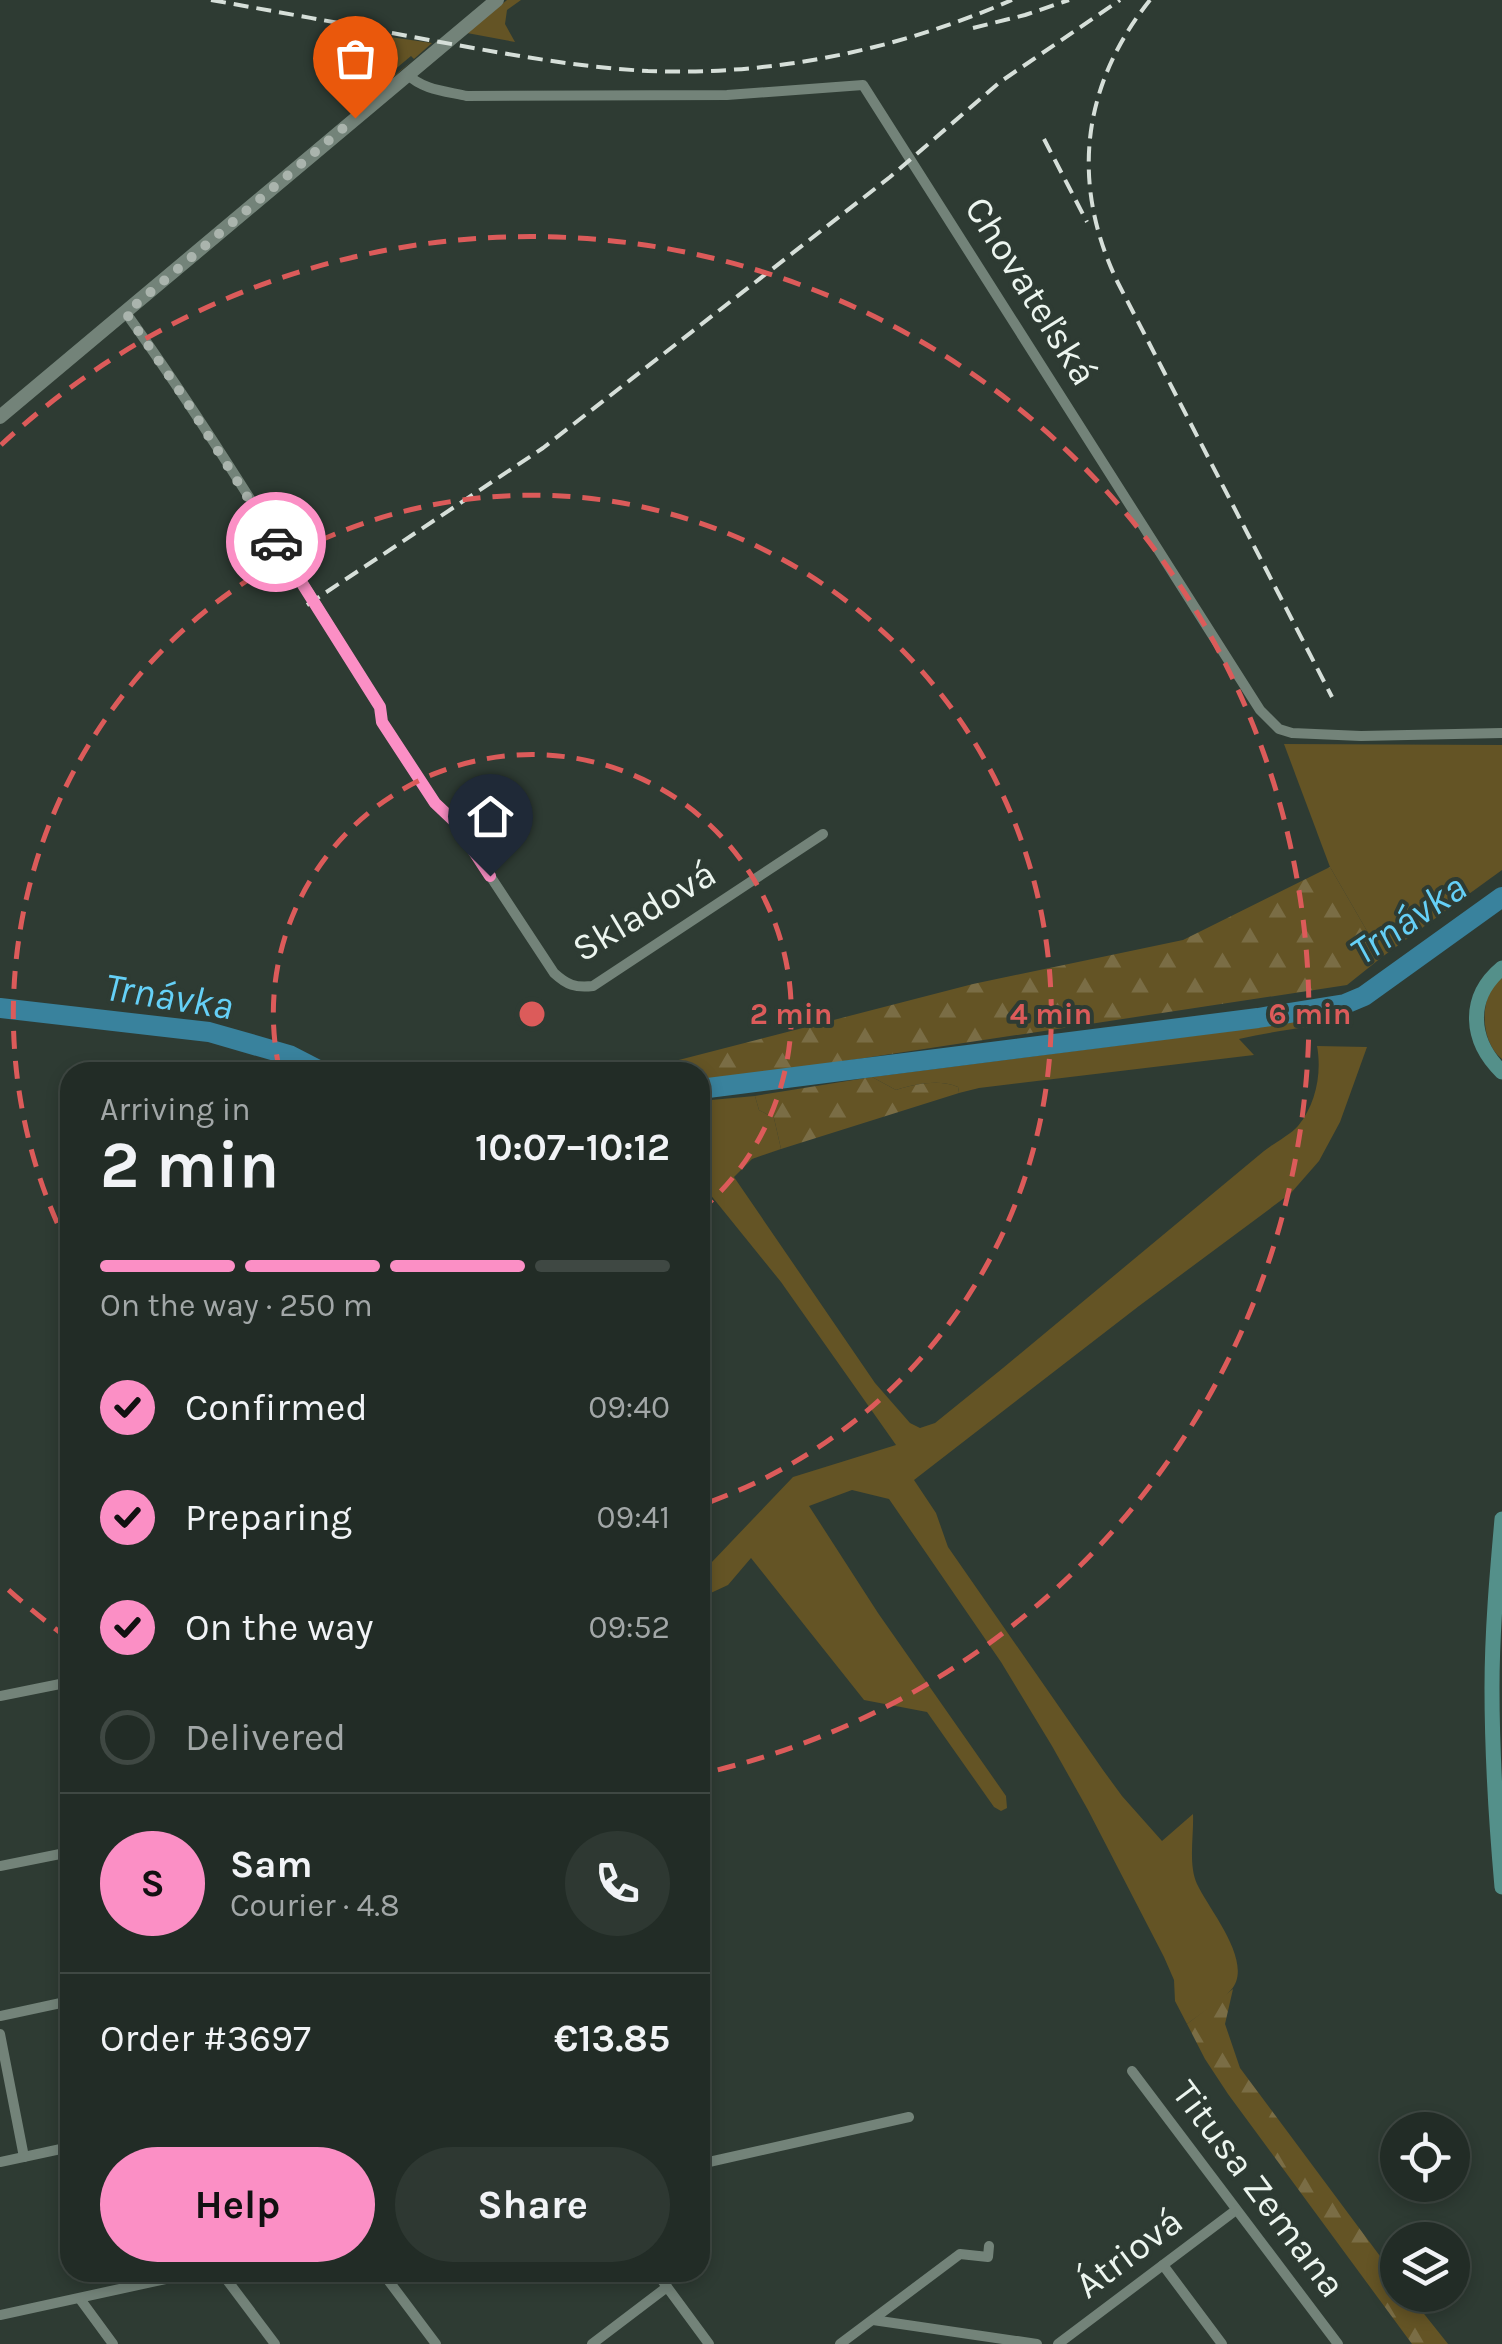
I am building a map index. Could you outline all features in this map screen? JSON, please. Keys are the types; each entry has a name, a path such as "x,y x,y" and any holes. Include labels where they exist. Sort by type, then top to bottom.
{"main road":[{"path":"0,417 497,0"},
{"path":"1502,968 1483,991 1477,1027 1480,1044 1502,1072"},
{"path":"1502,1519 1492,1686 1502,1887"}],"street":[{"name":"Chovateľská","path":"406,74 426,88 467,96 727,95 863,85 1260,710 1278,729 1360,736 1502,733"},
{"name":"Skladová","path":"126,313 380,707 382,722 435,803 454,821 565,983 578,988 592,986 824,834"},
{"path":"0,1696 60,1684"},
{"path":"0,1866 60,1854"},
{"path":"0,2016 60,2003"},
{"path":"0,2034 24,2157"},
{"name":"Titusa Zemana","path":"1132,2071 1338,2344"},
{"path":"710,2162 909,2117"},
{"path":"0,2162 60,2149"},
{"name":"Átriová","path":"1058,2344 1236,2210"},
{"path":"840,2344 960,2254 988,2258 989,2246"},
{"path":"1163,2265 1222,2344"},
{"path":"0,2315 154,2282"},
{"path":"228,2282 275,2344"},
{"path":"390,2282 436,2344"},
{"path":"663,2282 710,2344"},
{"path":"592,2344 667,2287"},
{"path":"80,2299 114,2344"},
{"path":"873,2320 1037,2344"}],"green space":[{"path":"507,0 521,0 507,10 505,24 515,42 467,33"},
{"path":"390,37 432,43 393,71"},
{"path":"413,60 362,105 359,105"},
{"path":"1284,744 1502,745 1502,870 1382,957 1330,867"},
{"path":"1330,867 1382,957 1347,985 710,1081 710,1062 671,1062 973,984 1183,940"},
{"path":"1502,976 1502,1059 1487,1036 1485,1017 1491,989"},
{"path":"1342,1012 1350,1017 1239,1039 1254,1055 959,1093 958,1087 935,1083 896,1090 872,1077 1230,1031"},
{"path":"1317,1046 1367,1047 1340,1122 1319,1161 1291,1193 914,1480 936,1513 948,1547 1122,1796 1162,1841 1193,1814 1194,1876 1228,1937 1238,1966 1231,1990 1187,2024 1175,2001 1174,1980 1164,1957 1052,1746 1001,1662 889,1499 852,1490 809,1506 878,1613 1006,1796 1007,1808 1001,1811 994,1807 927,1712 864,1700 751,1558 728,1585 710,1593 710,1564 793,1477 896,1445 781,1282 710,1194 710,1100 755,1096 759,1110 774,1118 781,1149 752,1159 734,1177 875,1383 910,1423 920,1428 935,1423 1295,1129 1309,1108 1319,1067"},
{"path":"872,1077 896,1090 935,1083 958,1087 959,1093 781,1149 774,1118 759,1110 755,1096"},
{"path":"1233,1989 1225,2024 1240,2068 1380,2256 1380,2301 1228,2094 1187,2024"},
{"path":"1388,2312 1423,2312 1448,2344 1412,2344"}],"waterway":[{"name":"Trnávka","path":"710,1088 1345,1004 1364,996 1502,897"},
{"name":"Trnávka","path":"0,1008 209,1032 303,1062"}],"railway":[{"path":"211,0 538,59 648,71 741,69 834,56 924,33 1012,0"},
{"path":"973,28 1069,0"},
{"path":"307,605 543,448 890,177 1000,82 1120,0"},
{"path":"1150,0 1127,32 1110,66 1097,100 1090,135 1089,171 1102,244 1117,281 1332,697"},
{"path":"1044,139 1087,222"}],"way so far":[{"path":"276,542 126,313 355,118"}],"route":[{"path":"276,542 380,707 382,722 435,803 454,821 490,876"}]}
